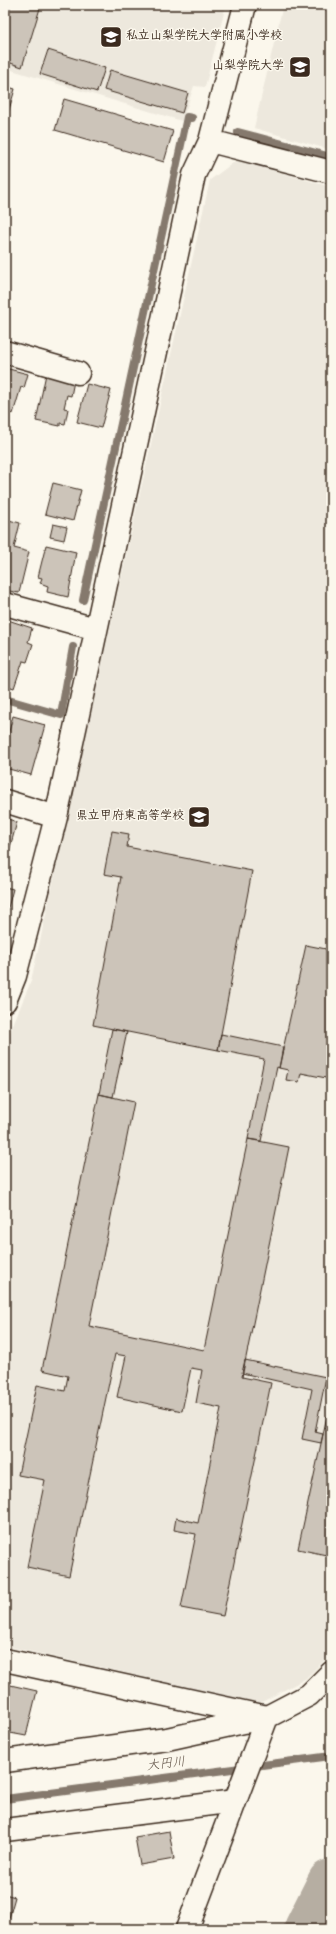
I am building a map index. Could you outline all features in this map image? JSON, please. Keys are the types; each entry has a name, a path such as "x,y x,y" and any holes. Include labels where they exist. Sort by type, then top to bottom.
{"street":[{"path":"7,990 56,817 194,175 210,141 245,5"},
{"path":"210,141 331,172"},
{"path":"5,352 78,373"},
{"path":"5,604 96,629"},
{"path":"5,801 56,817"},
{"path":"5,1660 267,1717"},
{"path":"5,1761 167,1739 267,1717 309,1695 331,1673"},
{"path":"187,1929 267,1717"},
{"path":"5,1830 238,1794"}],"shaded area":[{"name":"私立山梨学院大学附属小学校","path":"5,5 226,5 205,87 194,86 182,121 5,68"},
{"name":"山梨学院大学","path":"283,5 331,5 331,150 254,128"},
{"name":"県立甲府東高等学校","path":"237,160 331,187 331,1654 305,1679 260,1703 5,1646 5,1044 31,981 210,180"}],"building":[{"path":"5,5 41,5 22,67 5,61"},
{"path":"48,50 105,68 97,92 40,74"},
{"path":"110,70 188,93 182,113 104,90"},
{"path":"5,86 15,89 6,120 5,120"},
{"path":"64,99 173,131 164,162 55,130"},
{"path":"5,368 28,374 24,388 21,387 13,414 5,412"},
{"path":"46,374 74,381 71,396 67,395 64,408 68,409 65,424 60,423 60,426 36,421"},
{"path":"87,384 111,390 101,428 77,422"},
{"path":"53,483 81,490 73,521 45,514"},
{"path":"5,519 20,523 14,548 29,552 19,593 5,590"},
{"path":"53,524 67,527 64,540 50,537"},
{"path":"46,545 76,552 68,597 47,592 48,586 40,583 42,578 38,577"},
{"path":"5,619 32,628 28,642 33,644 27,662 23,661 14,688 5,685"},
{"path":"13,716 45,725 31,775 5,768 5,747"},
{"path":"5,818 17,822 9,851 5,850"},
{"path":"112,831 129,834 127,847 252,871 218,1050 93,1025 121,877 104,874"},
{"path":"5,887 13,889 5,919"},
{"path":"306,945 331,950 331,1079 301,1073 299,1082 286,1080 288,1070 279,1068"},
{"path":"112,1029 127,1032 113,1097 99,1094"},
{"path":"221,1034 283,1047 279,1068 277,1067 261,1141 248,1139 264,1059 218,1050"},
{"path":"99,1094 134,1102 89,1326 204,1350 248,1139 289,1147 242,1377 271,1383 223,1616 181,1608 196,1534 174,1530 176,1518 198,1523 221,1408 196,1403 202,1370 191,1368 182,1411 117,1397 126,1356 115,1354 69,1576 27,1567 45,1480 18,1475 37,1385 65,1391 68,1376 42,1370"},
{"path":"245,1360 326,1377 315,1432 323,1434 321,1443 302,1439 312,1389 242,1373"},
{"path":"327,1416 331,1417 331,1556 298,1549"},
{"path":"6,1684 37,1691 26,1736 5,1732"},
{"path":"169,1831 174,1859 140,1865 135,1837"},
{"path":"5,1894 15,1897 6,1929 5,1929"}],"waterway":[{"path":"83,600 187,117 192,118"},
{"path":"238,132 331,157"},
{"path":"5,699 61,715 73,647"},
{"name":"大円川","path":"5,1799 331,1756"},
{"path":"308,1929 331,1883"}],"place":[{"name":"私立山梨学院大学附属小学校","path":"111,37"},
{"name":"山梨学院大学","path":"300,67"},
{"name":"県立甲府東高等学校","path":"199,817"}]}
